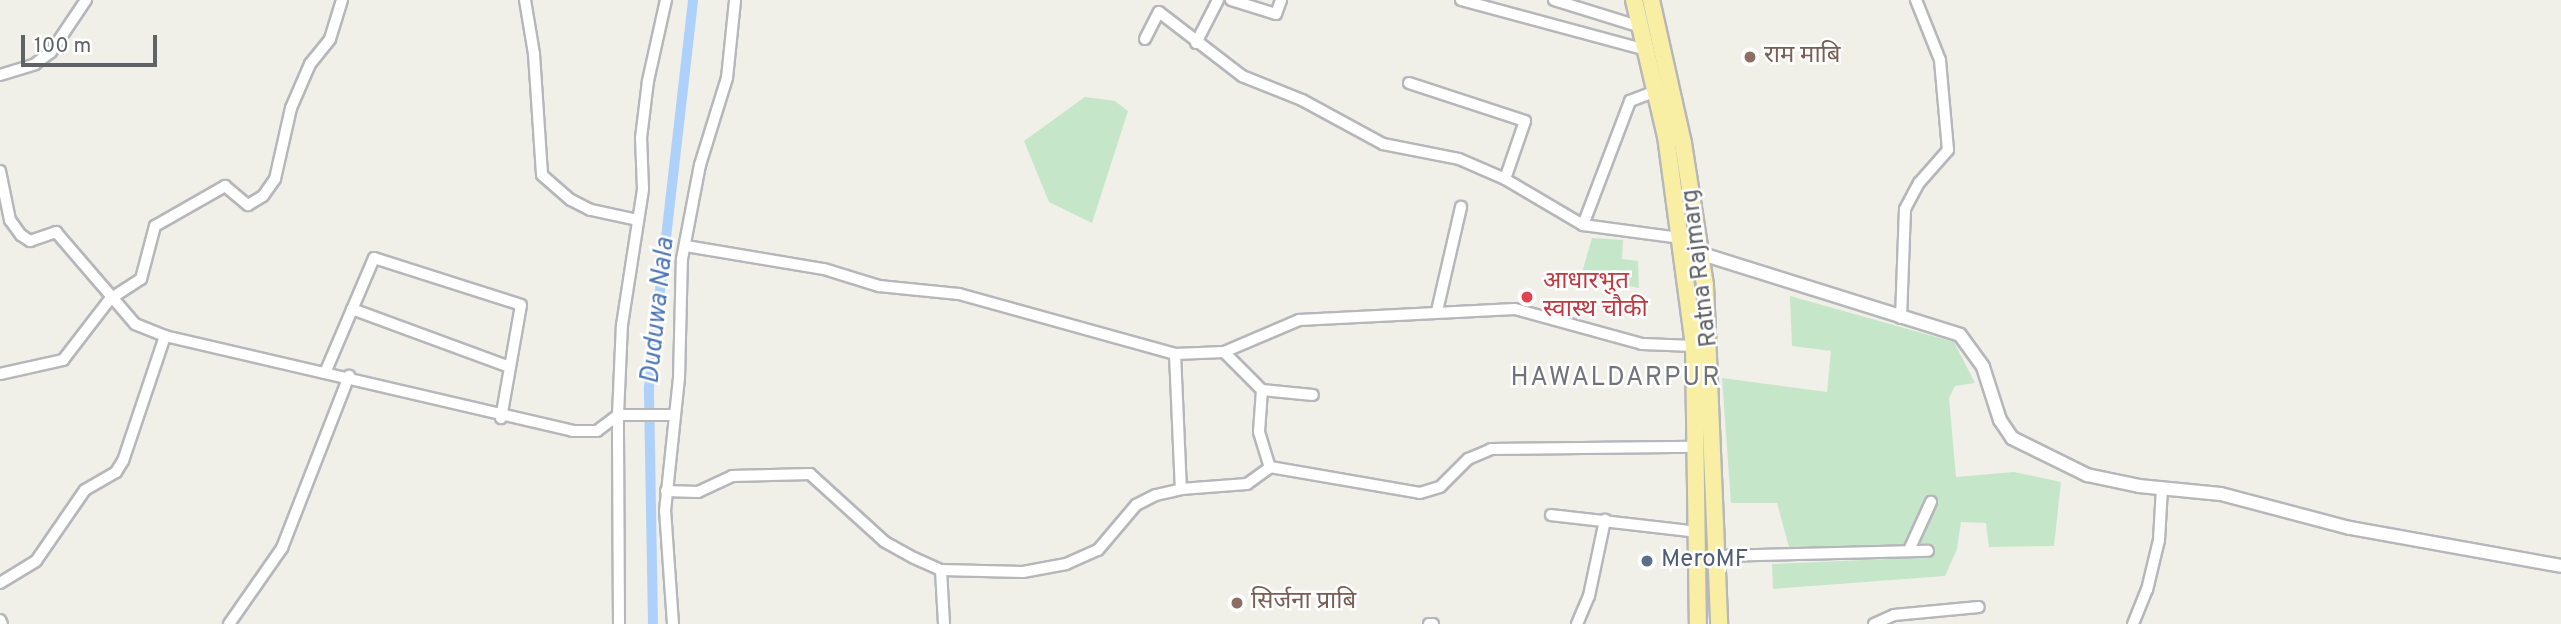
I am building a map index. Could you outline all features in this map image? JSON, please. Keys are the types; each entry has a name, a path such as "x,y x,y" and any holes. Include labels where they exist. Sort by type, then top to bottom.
{"highway":[{"name":"Ratna Rajmarg","path":"1634,0 1656,91 1682,243 1694,346 1698,624"},
{"name":"Ratna Rajmarg","path":"1651,0 1684,143 1702,257 1711,358 1719,624"}],"street":[{"path":"0,75 35,64 51,52 86,0"},
{"path":"0,374 63,360 110,299 141,279 155,226 225,186 248,205 270,187 291,108 310,64 330,39 342,0"},
{"path":"525,0 534,54 542,175 590,210 638,220"},
{"path":"619,624 618,415 627,275 638,220 648,82 666,0"},
{"path":"673,624 666,491 686,246 700,164 727,78 734,0"},
{"path":"1196,43 1218,0"},
{"path":"1231,0 1276,14 1281,0"},
{"path":"1461,0 1646,50"},
{"path":"1555,0 1641,27"},
{"path":"1901,318 1905,209 1919,183 1948,150 1940,60 1916,0"},
{"path":"1144,39 1158,12 1242,76 1302,100 1383,144 1459,159 1505,179 1583,225 1682,243 1702,257 1960,335 1983,367 2000,421 2012,438 2087,475 2162,488 2221,494 2350,528 2395,533 2471,554 2561,566"},
{"path":"1409,83 1525,121 1505,179"},
{"path":"1583,225 1630,101 1656,91"},
{"path":"0,171 14,228 30,241 56,232 110,299 135,324 165,336 278,365 349,376 502,418 572,431 597,431 618,415 673,415"},
{"path":"1437,311 1461,207"},
{"path":"686,246 824,269 879,286 958,294 1175,354 1224,352 1299,320 1515,309 1642,344 1694,346"},
{"path":"325,373 374,258 521,305 502,418"},
{"path":"352,309 510,367"},
{"path":"0,583 36,561 85,490 116,472 123,461 165,336"},
{"path":"1224,352 1262,390 1313,395"},
{"path":"1175,354 1181,488"},
{"path":"229,624 282,548 349,376"},
{"path":"1262,390 1259,432 1270,467"},
{"path":"666,491 698,492 732,476 810,474 885,542 941,570 1023,572 1078,560 1098,550 1136,505 1181,488 1247,484 1270,467 1420,493 1440,487 1468,459 1491,449 1696,447"},
{"path":"2133,624 2147,590 2159,540 2162,488"},
{"path":"1909,550 1931,502"},
{"path":"1551,515 1698,531"},
{"path":"1577,624 1589,596 1605,520"},
{"path":"1718,556 1928,551"},
{"path":"941,570 944,624"},
{"path":"1874,624 1894,615 1979,607"}],"green space":[{"path":"1085,97 1115,101 1128,111 1092,223 1049,202 1024,141"},
{"path":"1592,238 1623,240 1622,259 1638,261 1639,288 1581,276"},
{"path":"1790,296 1954,342 1975,383 1955,386 1949,398 1956,477 2014,472 2061,482 2054,546 1989,547 1986,523 1961,522 1957,549 1945,576 1773,589 1772,564 1932,557 1935,545 1789,547 1777,503 1731,503 1722,378 1827,392 1831,351 1792,346"}],"waterway":[{"name":"Duduwa Nala","path":"653,624 649,387 693,0"}],"place":[{"name":"राम माबि","path":"1750,57"},
{"name":"आधारभुत स्वास्थ चौकी","path":"1527,297"},
{"name":"MeroMF","path":"1647,561"},
{"name":"सिर्जना प्राबि","path":"1237,603"}],"district":[{"name":"HAWALDARPUR","path":"1616,379"}]}
